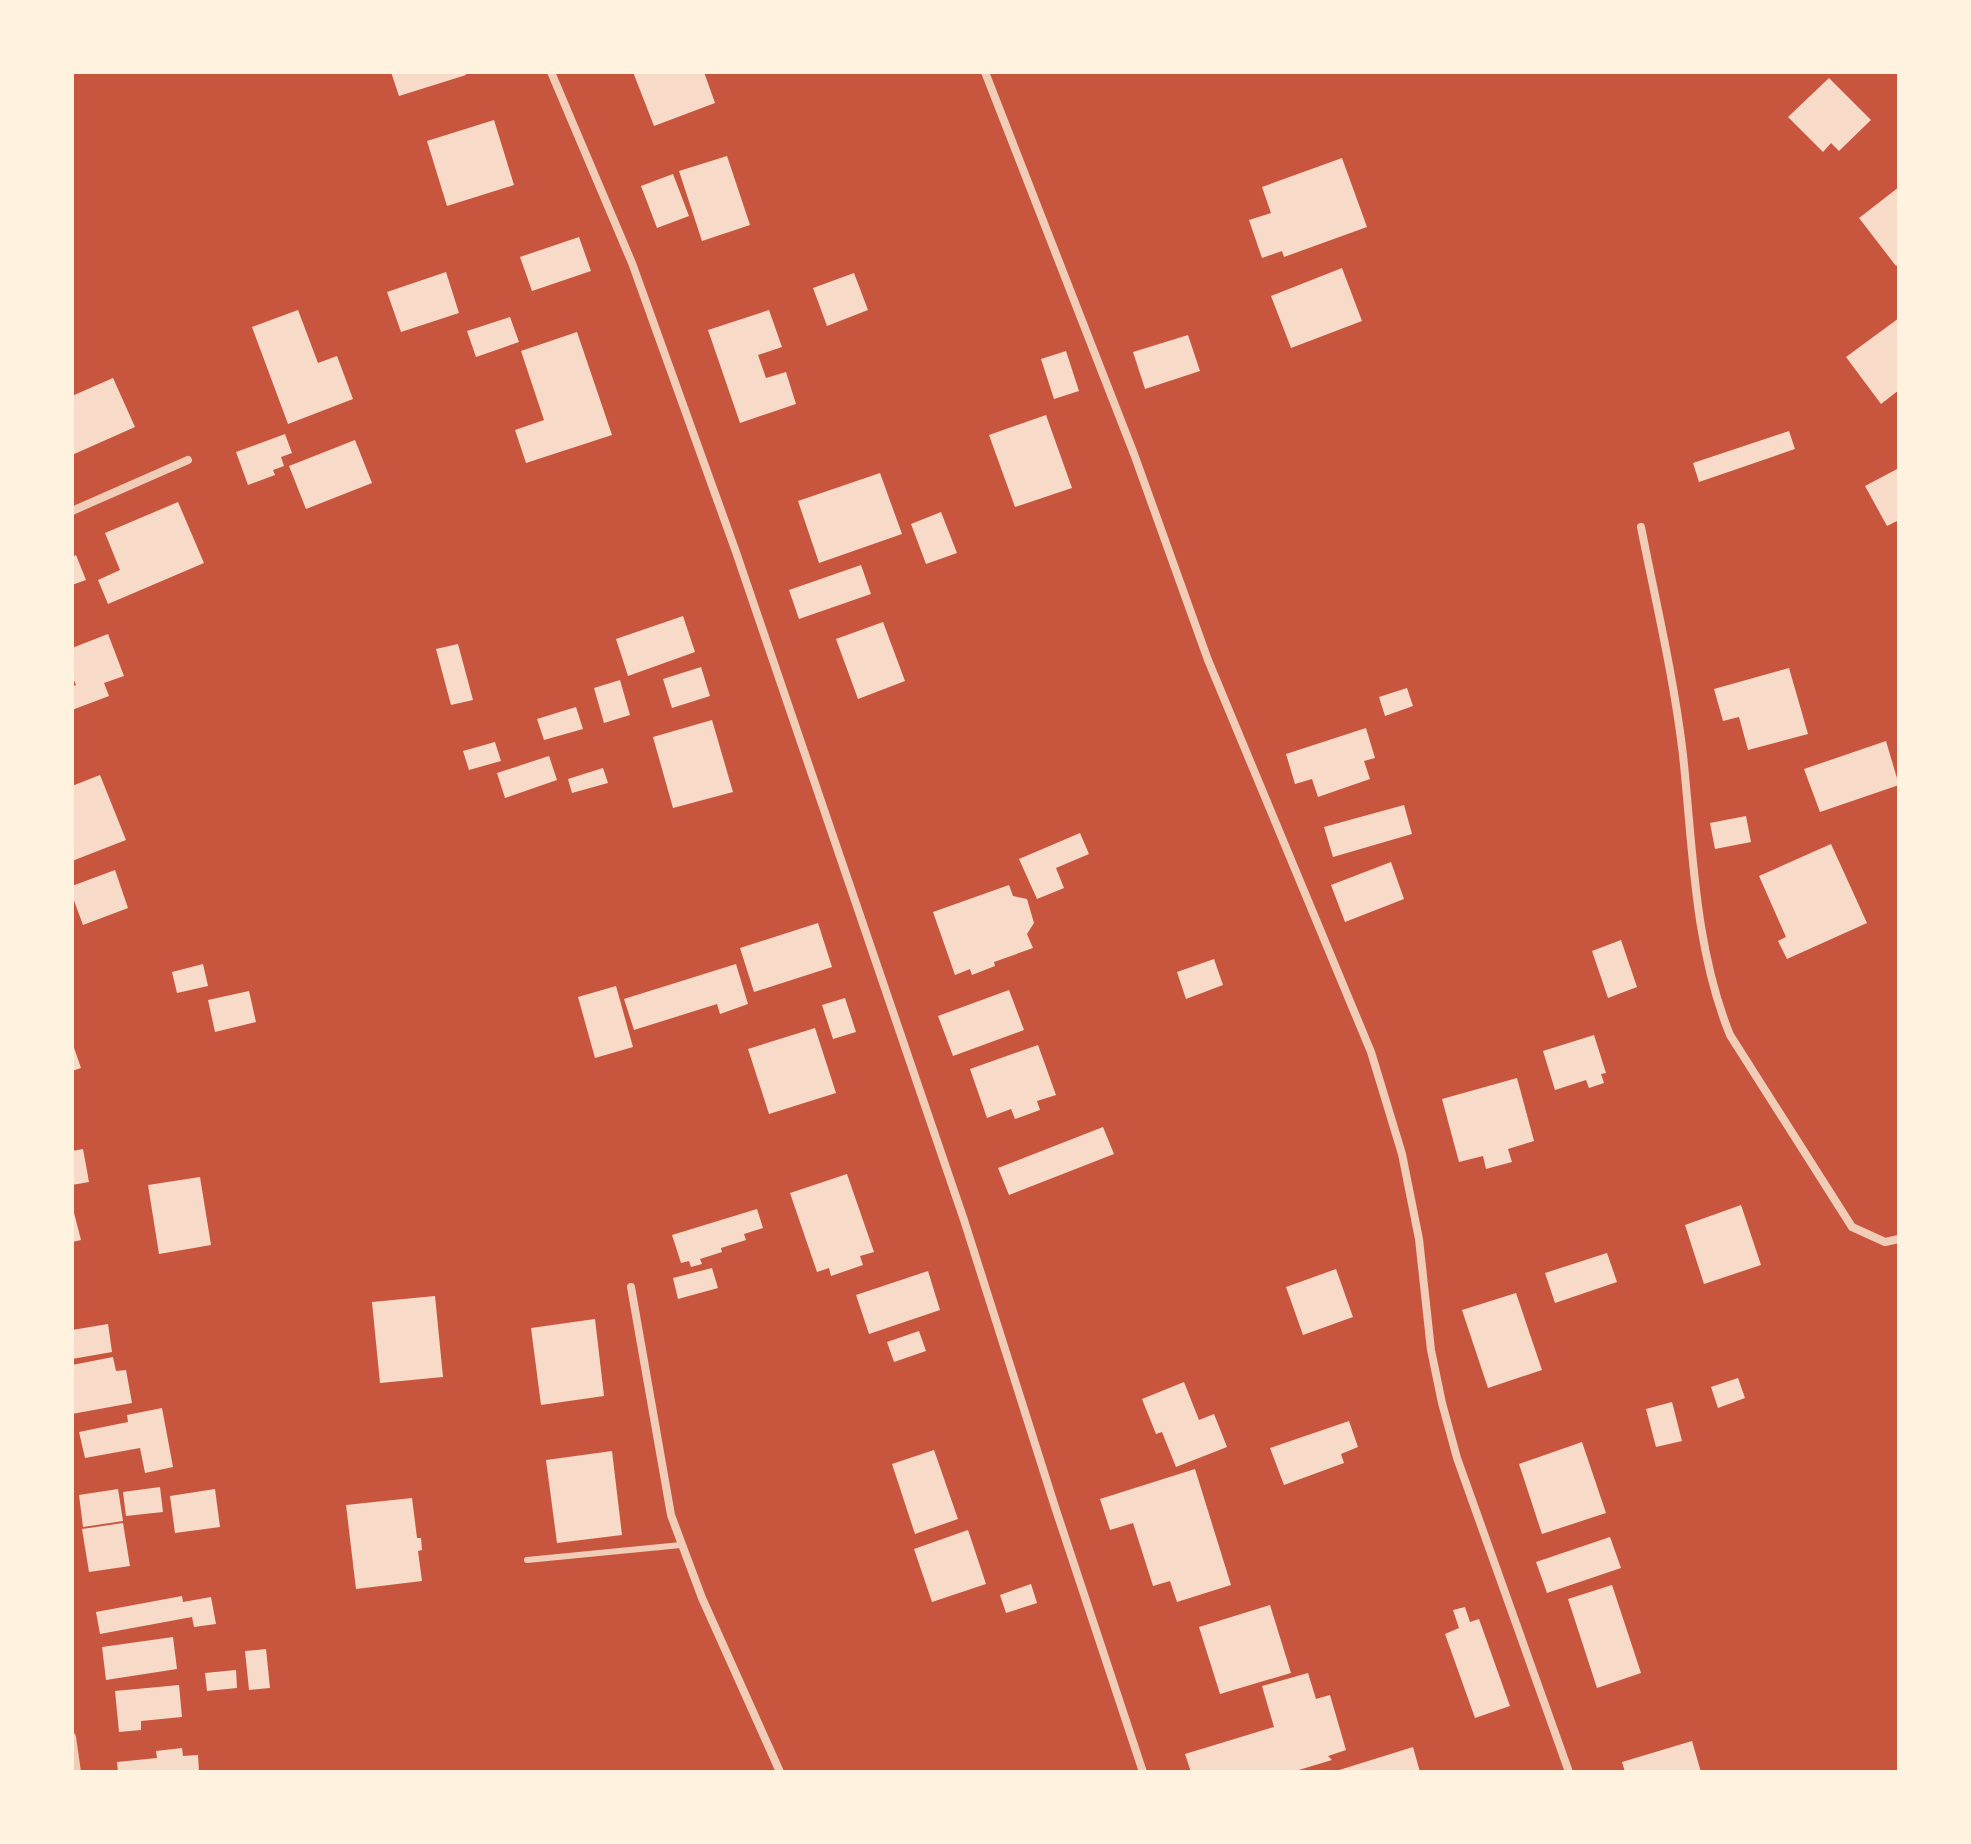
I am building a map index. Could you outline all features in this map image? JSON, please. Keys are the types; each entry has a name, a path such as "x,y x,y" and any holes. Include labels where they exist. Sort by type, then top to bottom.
{"street":[{"path":"551,72 632,263 731,537 964,1220 1143,1772"},
{"path":"985,72 1134,454 1208,660 1371,1052 1402,1154 1419,1239 1431,1350 1457,1458 1569,1772"},
{"path":"72,511 188,460"},
{"path":"1641,527 1677,716 1699,917 1706,967 1716,1002 1730,1035 1852,1227 1885,1242 1899,1239"},
{"path":"631,1287 671,1515 681,1545 780,1772"},
{"path":"72,1737 77,1772"}],"lane":[{"path":"527,1560 681,1545"}],"building":[{"path":"391,72 465,72 466,75 399,96"},
{"path":"633,72 704,72 715,103 654,126"},
{"path":"1829,78 1871,120 1839,151 1831,143 1823,152 1788,117"},
{"path":"494,120 514,185 447,206 427,141"},
{"path":"727,156 750,225 702,241 679,171"},
{"path":"1342,158 1367,227 1284,257 1282,251 1262,258 1249,220 1271,213 1262,187"},
{"path":"673,174 689,216 657,228 641,186"},
{"path":"1899,187 1899,264 1896,266 1859,218"},
{"path":"579,237 591,271 532,291 520,257"},
{"path":"1342,268 1362,321 1291,348 1271,296"},
{"path":"446,272 459,313 401,332 387,292"},
{"path":"854,273 868,310 827,326 813,288"},
{"path":"298,310 318,363 337,356 353,399 288,424 252,327"},
{"path":"769,310 782,347 758,355 766,378 786,372 796,404 740,423 708,330"},
{"path":"510,317 519,342 476,357 467,331"},
{"path":"1899,318 1899,390 1881,404 1846,357"},
{"path":"577,332 612,435 526,463 515,430 544,420 521,351"},
{"path":"1188,335 1200,371 1145,389 1133,352"},
{"path":"1066,351 1079,391 1054,399 1041,359"},
{"path":"113,378 135,427 72,455 72,396"},
{"path":"1046,415 1072,488 1015,507 989,435"},
{"path":"1789,431 1795,449 1699,482 1693,463"},
{"path":"285,434 292,453 281,457 284,466 273,470 275,475 248,485 236,452"},
{"path":"355,440 372,483 306,509 289,466"},
{"path":"1899,468 1899,520 1887,526 1865,486"},
{"path":"880,473 902,534 819,563 798,501"},
{"path":"178,502 204,563 108,604 98,580 120,570 105,533"},
{"path":"941,512 957,553 926,564 911,524"},
{"path":"76,555 86,580 72,585 72,557"},
{"path":"861,565 871,594 799,619 789,590"},
{"path":"683,616 695,652 628,676 616,639"},
{"path":"883,622 905,681 858,699 836,639"},
{"path":"108,634 124,676 104,683 109,696 72,710 72,687 76,685 72,676 72,648"},
{"path":"458,644 473,700 451,705 436,649"},
{"path":"701,667 710,696 672,708 663,679"},
{"path":"1789,668 1808,734 1748,750 1739,717 1723,721 1714,689"},
{"path":"620,680 630,715 604,723 594,688"},
{"path":"1407,688 1413,706 1385,716 1379,697"},
{"path":"576,707 583,729 544,740 537,719"},
{"path":"712,720 733,792 673,808 653,737"},
{"path":"1366,728 1375,758 1364,761 1370,779 1318,797 1312,779 1295,784 1286,754"},
{"path":"1886,741 1899,785 1820,812 1804,769"},
{"path":"495,742 501,761 469,770 463,751"},
{"path":"549,756 557,780 505,798 497,773"},
{"path":"603,768 608,783 572,793 568,779"},
{"path":"100,775 126,840 72,861 72,786"},
{"path":"1404,805 1412,834 1333,857 1324,827"},
{"path":"1746,816 1751,842 1715,849 1710,823"},
{"path":"1080,833 1089,854 1056,868 1064,888 1037,899 1019,859"},
{"path":"1831,844 1867,923 1787,959 1778,941 1786,937 1759,876"},
{"path":"1391,862 1404,899 1345,922 1331,885"},
{"path":"115,870 128,908 83,925 72,895 72,886"},
{"path":"1009,885 1013,896 1027,899 1034,923 1027,934 1033,948 994,962 995,966 972,975 970,969 955,975 933,912"},
{"path":"818,923 832,967 754,992 740,948"},
{"path":"1621,940 1637,987 1608,998 1592,951"},
{"path":"1214,959 1223,985 1186,999 1177,972"},
{"path":"203,964 208,986 177,993 172,972"},
{"path":"736,964 748,1004 720,1014 717,1004 634,1030 624,999"},
{"path":"616,986 633,1047 595,1058 578,997"},
{"path":"1009,990 1024,1030 953,1056 938,1016"},
{"path":"249,991 256,1022 215,1032 208,1000"},
{"path":"845,998 856,1032 833,1039 822,1005"},
{"path":"815,1028 836,1093 769,1114 748,1049"},
{"path":"1594,1035 1606,1073 1601,1074 1604,1083 1589,1088 1586,1080 1555,1090 1543,1051"},
{"path":"72,1042 81,1068 72,1071"},
{"path":"1038,1045 1056,1095 1037,1101 1040,1110 1015,1119 1011,1109 987,1118 970,1069"},
{"path":"1517,1078 1534,1141 1508,1149 1512,1162 1486,1169 1483,1156 1459,1162 1442,1099"},
{"path":"1103,1127 1114,1154 1009,1195 998,1168"},
{"path":"83,1149 89,1182 72,1185 72,1151"},
{"path":"847,1174 874,1252 860,1256 863,1265 831,1276 829,1268 817,1272 790,1193"},
{"path":"200,1177 211,1245 159,1254 148,1185"},
{"path":"72,1205 81,1240 72,1242"},
{"path":"1741,1205 1761,1265 1704,1284 1685,1225"},
{"path":"757,1209 763,1228 744,1234 746,1240 721,1248 722,1252 700,1259 702,1264 691,1267 689,1261 681,1263 672,1235"},
{"path":"1607,1253 1617,1282 1555,1303 1545,1273"},
{"path":"712,1268 718,1288 678,1299 673,1278"},
{"path":"1336,1269 1353,1317 1303,1335 1286,1287"},
{"path":"928,1271 940,1310 869,1334 856,1295"},
{"path":"1516,1293 1542,1370 1488,1388 1462,1310"},
{"path":"435,1296 443,1377 380,1383 372,1302"},
{"path":"595,1319 604,1396 541,1405 531,1328"},
{"path":"108,1324 112,1352 72,1359 72,1330"},
{"path":"919,1331 926,1351 894,1362 887,1342"},
{"path":"113,1357 116,1371 126,1370 132,1403 72,1414 72,1365"},
{"path":"1738,1378 1745,1398 1718,1408 1711,1387"},
{"path":"1184,1382 1199,1420 1214,1414 1227,1447 1176,1467 1162,1432 1156,1434 1142,1399"},
{"path":"1672,1402 1682,1441 1656,1447 1646,1409"},
{"path":"162,1408 173,1467 145,1473 140,1448 85,1458 79,1432 128,1422 127,1415"},
{"path":"1349,1421 1358,1447 1341,1454 1344,1463 1284,1485 1270,1448"},
{"path":"1582,1442 1606,1513 1542,1534 1519,1464"},
{"path":"934,1450 958,1519 915,1534 892,1464"},
{"path":"612,1451 622,1535 557,1543 546,1460"},
{"path":"1195,1469 1231,1585 1177,1602 1170,1581 1153,1586 1133,1523 1110,1530 1100,1499"},
{"path":"160,1487 163,1512 126,1516 123,1492"},
{"path":"118,1489 123,1521 83,1527 79,1495"},
{"path":"215,1489 220,1527 175,1533 170,1496"},
{"path":"412,1498 417,1538 421,1538 422,1550 418,1551 422,1581 356,1589 346,1505"},
{"path":"123,1523 130,1566 89,1572 82,1529"},
{"path":"968,1530 986,1584 932,1602 914,1549"},
{"path":"1610,1537 1621,1568 1547,1593 1536,1562"},
{"path":"1031,1584 1037,1603 1006,1613 1000,1595"},
{"path":"1612,1585 1641,1673 1597,1688 1568,1599"},
{"path":"182,1596 183,1602 211,1597 216,1624 194,1627 192,1617 100,1634 96,1612"},
{"path":"1270,1605 1291,1673 1220,1694 1199,1627"},
{"path":"1465,1607 1470,1622 1479,1619 1510,1706 1475,1718 1445,1634 1459,1628 1453,1610"},
{"path":"173,1637 177,1669 106,1680 102,1647"},
{"path":"266,1649 270,1688 249,1690 245,1651"},
{"path":"236,1670 237,1688 207,1691 205,1673"},
{"path":"1308,1673 1316,1699 1330,1695 1346,1750 1328,1756 1332,1760 1292,1772 1191,1772 1185,1754 1274,1727 1262,1686"},
{"path":"179,1685 182,1717 141,1721 141,1730 119,1732 115,1691"},
{"path":"1692,1741 1701,1772 1625,1772 1622,1762"},
{"path":"1413,1747 1420,1772 1336,1772 1336,1771"},
{"path":"182,1748 183,1756 198,1755 199,1772 118,1772 117,1762 157,1758 156,1751"}]}
